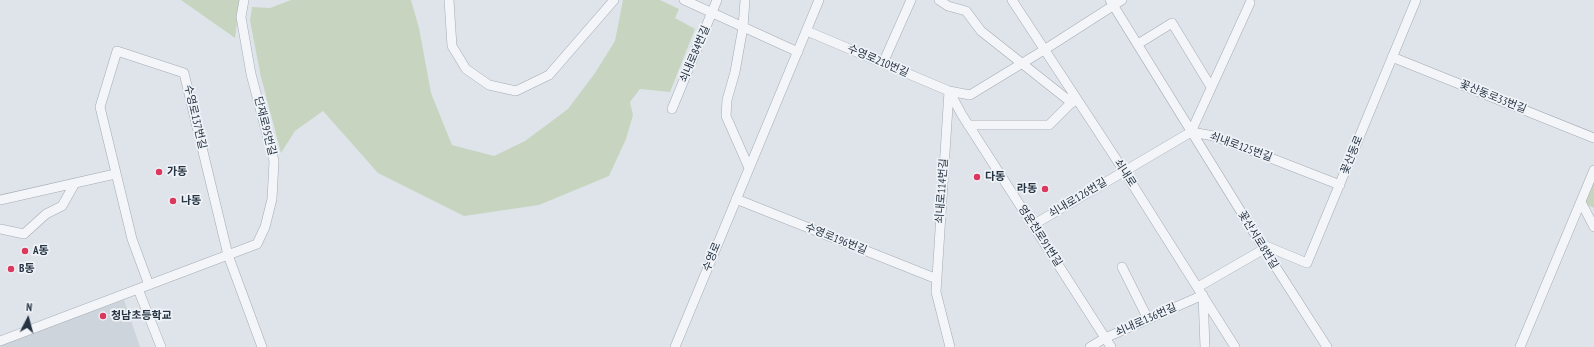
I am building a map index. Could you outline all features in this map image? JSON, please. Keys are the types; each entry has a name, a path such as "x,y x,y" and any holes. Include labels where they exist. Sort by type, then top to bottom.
{"street":[{"name":"단재로95번길","path":"0,341 258,244 265,227 272,199 274,161 251,74 241,17 244,0"},
{"path":"449,0 452,46 466,69 489,85 516,91 549,75 614,0"},
{"path":"684,0 798,52"},
{"name":"쇠내로84번길","path":"672,109 718,0"},
{"path":"745,0 733,78 727,100 726,116 749,168"},
{"name":"수영로","path":"675,347 819,0"},
{"path":"883,63 911,0"},
{"path":"939,0 948,6 966,11 981,31 1074,101 1049,126 968,125"},
{"name":"쇠내로","path":"1012,0 1074,101 1124,170 1235,347"},
{"name":"수영로210번길","path":"807,31 949,91 970,95 1044,50 1112,3 1122,0"},
{"name":"꽃산동로","path":"1262,246 1307,263 1416,0"},
{"name":"꽃산서로8번길","path":"1112,3 1262,246 1327,347"},
{"path":"1124,170 1191,132 1250,3"},
{"path":"1138,44 1172,23 1211,87"},
{"name":"수영로137번길","path":"149,285 132,239 115,174 100,107 117,51 184,73 228,255"},
{"name":"꽃산동로33번길","path":"1392,57 1594,138"},
{"name":"영운천로91번길","path":"949,91 968,125 1111,347"},
{"name":"쇠내로114번길","path":"949,91 936,292 950,347"},
{"name":"쇠내로125번길","path":"1191,132 1214,136 1340,185"},
{"name":"쇠내로126번길","path":"1033,225 1124,170"},
{"path":"1520,347 1594,170"},
{"path":"0,200 115,174"},
{"path":"0,229 24,234 46,214 62,206 75,183"},
{"name":"수영로196번길","path":"736,200 937,279"},
{"path":"1581,202 1594,227"},
{"name":"쇠내로136번길","path":"1090,347 1105,338 1148,319 1201,291 1262,246"},
{"path":"228,255 262,347"},
{"path":"1122,268 1148,319"},
{"path":"138,289 161,347"},
{"path":"1201,291 1204,347"}],"shaded area":[{"name":"청남초등학교","path":"124,300 140,347 0,347 0,344"}],"green space":[{"path":"181,0 240,0 235,38"},
{"path":"291,0 411,0 419,28 431,93 452,145 494,156 525,141 568,109 595,73 615,41 623,0 660,0 679,9 675,18 695,29 670,92 640,89 630,102 633,115 626,139 609,176 539,205 464,216 378,173 323,111 295,131 281,153 261,77 250,21 252,7 270,8"},
{"path":"1594,173 1594,208 1582,202"}],"place":[{"name":"가동","path":"159,172"},
{"name":"다동","path":"977,177"},
{"name":"라동","path":"1045,189"},
{"name":"나동","path":"173,201"},
{"name":"A동","path":"25,251"},
{"name":"B동","path":"11,269"},
{"name":"청남초등학교","path":"103,316"}]}
